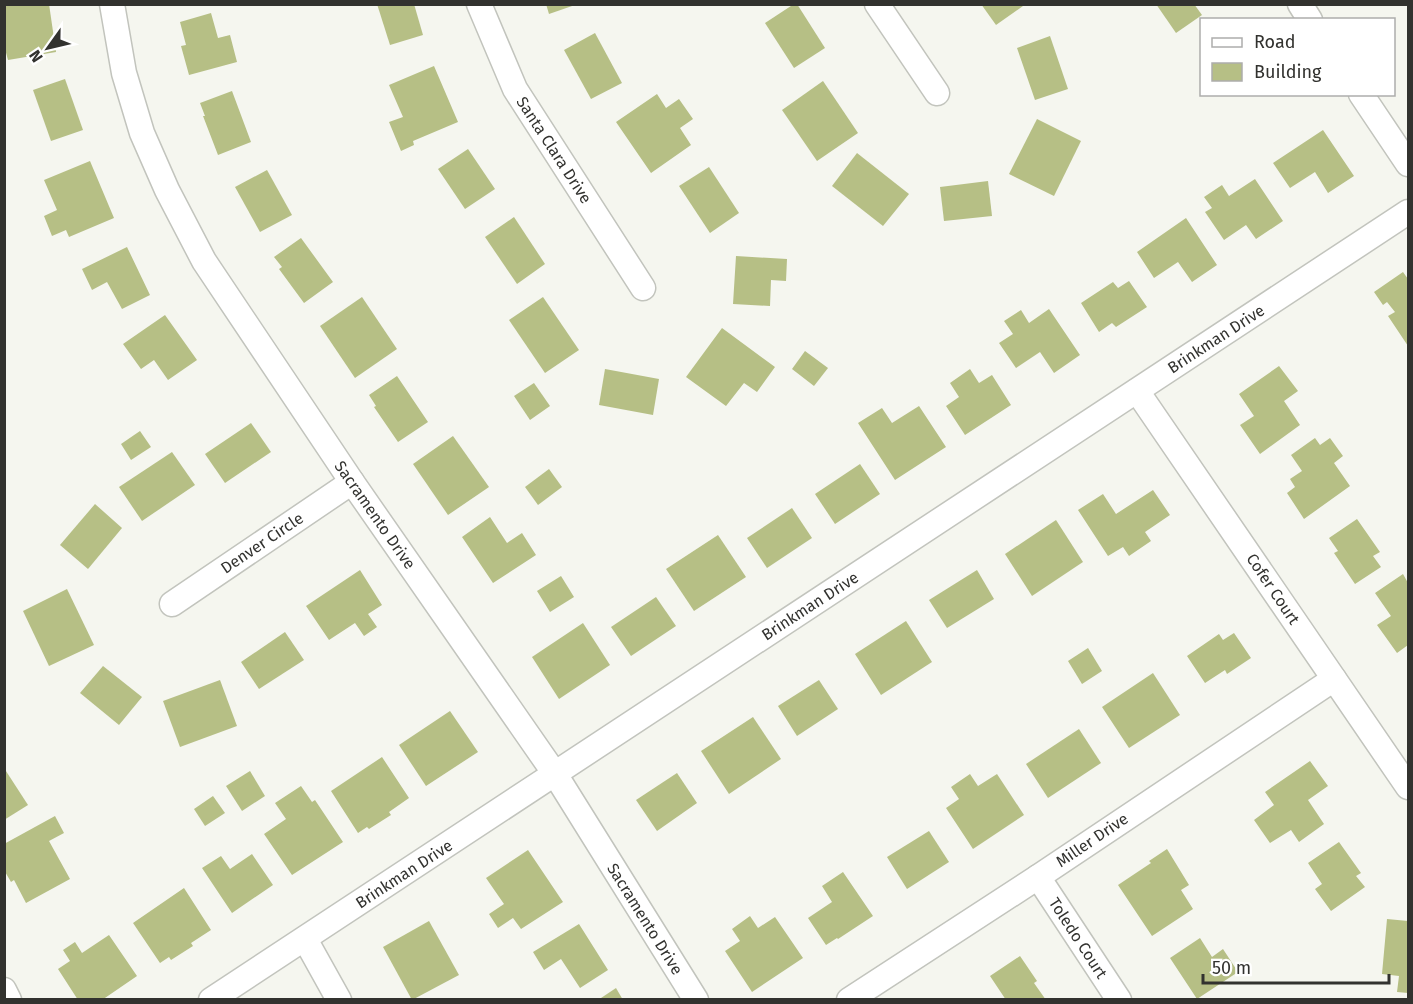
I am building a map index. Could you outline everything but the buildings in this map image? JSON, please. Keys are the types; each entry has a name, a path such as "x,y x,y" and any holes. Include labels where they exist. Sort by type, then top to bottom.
{"street":[{"name":"Sacramento Drive","path":"112,4 124,73 142,133 166,190 204,261 352,482 555,774 696,999"},
{"name":"Santa Clara Drive","path":"479,4 515,89 643,288"},
{"path":"877,4 938,93"},
{"path":"1300,4 1309,18"},
{"path":"1362,96 1408,164"},
{"name":"Brinkman Drive","path":"211,999 1408,212"},
{"name":"Cofer Court","path":"1137,391 1408,787"},
{"name":"Denver Circle","path":"172,604 352,482"},
{"name":"Miller Drive","path":"849,999 1038,877 1334,679"},
{"name":"Toledo Court","path":"1038,877 1119,999"},
{"path":"305,939 339,999"},
{"path":"4,990 9,999"}]}
